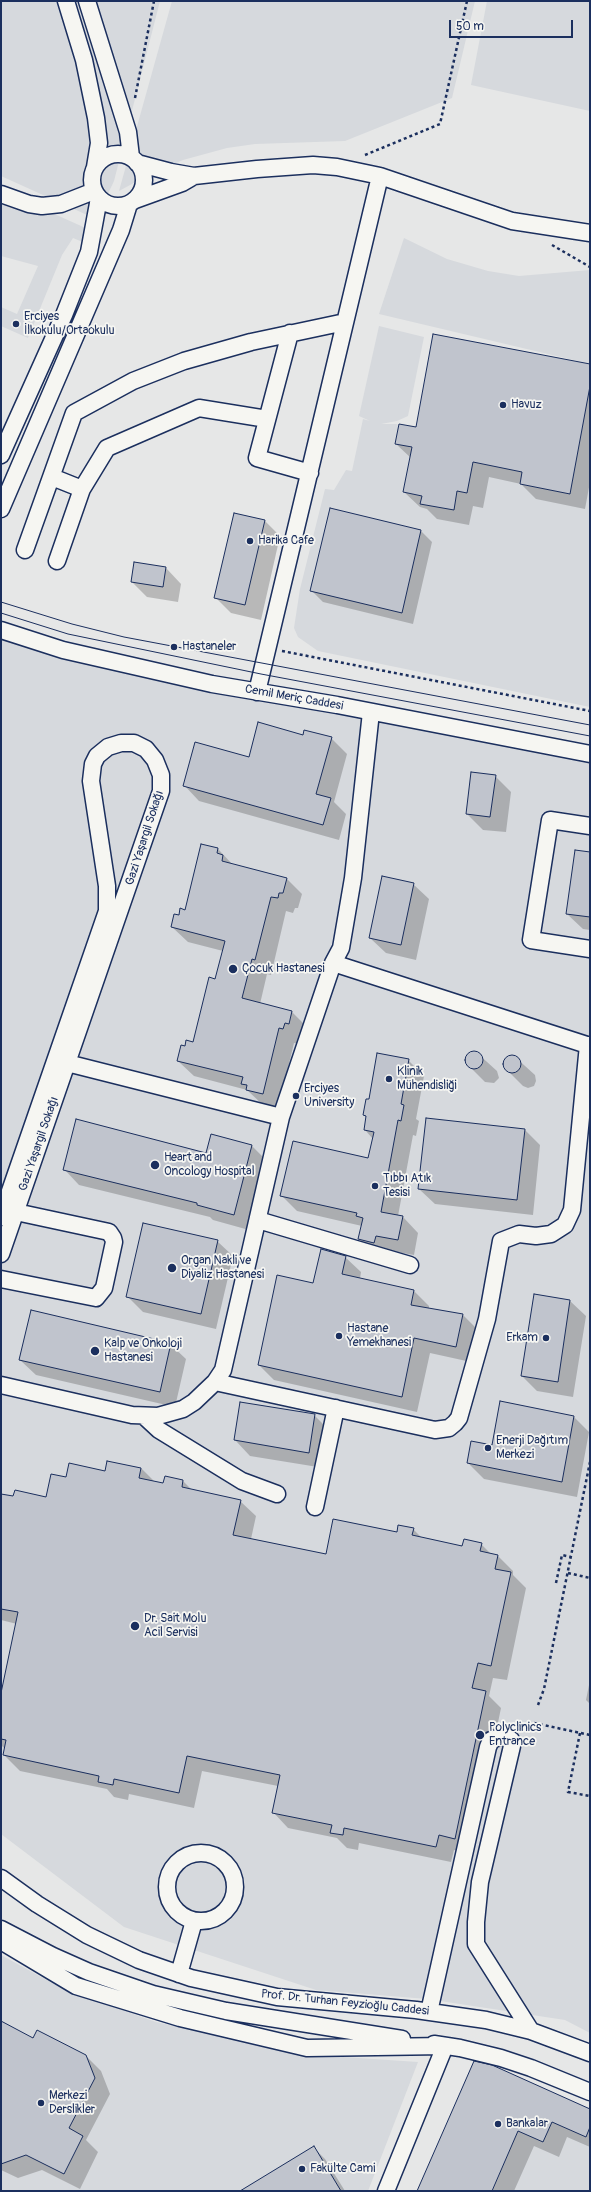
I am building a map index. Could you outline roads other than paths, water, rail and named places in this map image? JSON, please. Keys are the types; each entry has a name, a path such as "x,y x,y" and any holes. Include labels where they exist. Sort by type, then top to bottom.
{"street":[{"path":"1,455 64,315 89,252 96,194 92,175 99,144 95,112 84,60 66,1"},
{"path":"1,509 132,202 144,186 143,174 134,160 128,132 88,1"},
{"path":"95,167 107,156 123,154 134,160 171,172 194,176 289,166 337,167 380,176 512,221 590,233"},
{"path":"96,194 113,206 132,202 182,183 194,176"},
{"path":"257,692 380,176"},
{"path":"1,194 28,204 42,206 61,204 96,194"},
{"path":"25,550 74,413 127,384 164,368 217,351 290,333 345,322"},
{"path":"290,333 257,458 310,473"},
{"path":"56,561 82,489 107,448 199,408 267,419"},
{"path":"52,477 82,489"},
{"name":"Cemil Meriç Caddesi","path":"1,630 92,657 257,692 371,712 590,754"},
{"path":"1,1385 145,1417 165,1415 183,1408 206,1393 223,1370 281,1117 333,963 342,948 353,878 371,712"},
{"name":"Gazi Yaşargil Sokağı","path":"1,1254 8,1214 107,911 108,886 91,781 93,764 97,756 108,747 121,743 134,743 146,749 155,760 161,775 161,791 68,1063 8,1214"},
{"path":"590,826 550,820 530,940 590,950"},
{"path":"215,1382 435,1430 449,1428 459,1418 487,1319 501,1241 519,1234 536,1236 551,1234 565,1225 572,1210 589,1046 333,963"},
{"path":"68,1063 281,1117"},
{"path":"1,1279 96,1298 104,1288 114,1242 114,1238 109,1232 8,1214"},
{"path":"258,1220 410,1266"},
{"path":"315,1508 336,1408"},
{"path":"145,1417 159,1430 242,1481 277,1494"},
{"path":"429,2012 489,1744 497,1737 503,1736 511,1740 512,1746 480,1882 476,1922 476,1944 531,2031"},
{"path":"481,1779 486,1771 496,1768 503,1772 504,1779"},
{"path":"198,1853 208,1853 216,1856 229,1868 234,1876 235,1894 232,1902 220,1916 208,1921 194,1921 182,1915 173,1906 168,1898 167,1880 170,1872 182,1858 198,1853"},
{"name":"Prof. Dr. Turhan Feyzioğlu Caddesi","path":"1,1878 49,1912 87,1935 139,1960 179,1974 234,1989 277,1997 429,2012 486,2020 531,2031 590,2053"},
{"path":"476,1922 479,1915 488,1911"},
{"path":"179,1974 194,1921"},
{"name":"Prof. Dr. Turhan Feyzioğlu Caddesi","path":"1,1929 53,1956 89,1972 153,1994 226,2011 474,2051 524,2066 590,2092"},
{"path":"1,1941 76,1986 180,2018 307,2048 446,2046 386,2191"}],"tram line":[{"path":"1,602 72,624 124,637 590,725"},
{"path":"1,613 68,634 261,674 590,736"}],"place":[{"name":"Erciyes İlkokulu/Ortaokulu","path":"16,324"},
{"name":"Havuz","path":"503,405"},
{"name":"Harika Cafe","path":"250,541"},
{"name":"Hastaneler","path":"174,647"},
{"name":"Çocuk Hastanesi","path":"233,969"},
{"name":"Klinik Mühendisliği","path":"389,1079"},
{"name":"Erciyes University","path":"296,1096"},
{"name":"Heart and Oncology Hospital","path":"155,1165"},
{"name":"Tıbbı Atık Tesisi","path":"375,1186"},
{"name":"Organ Nakli ve Diyaliz Hastanesi","path":"172,1268"},
{"name":"Hastane Yemekhanesi","path":"339,1336"},
{"name":"Erkam","path":"546,1338"},
{"name":"Kalp ve Onkoloji Hastanesi","path":"95,1351"},
{"name":"Enerji Dağıtım Merkezi","path":"488,1448"},
{"name":"Dr. Sait Molu Acil Servisi","path":"135,1626"},
{"name":"Polyclinics Entrance","path":"480,1735"},
{"name":"Merkezi Derslikler","path":"41,2103"},
{"name":"Bankalar","path":"498,2124"},
{"name":"Fakülte Cami","path":"302,2169"}]}
